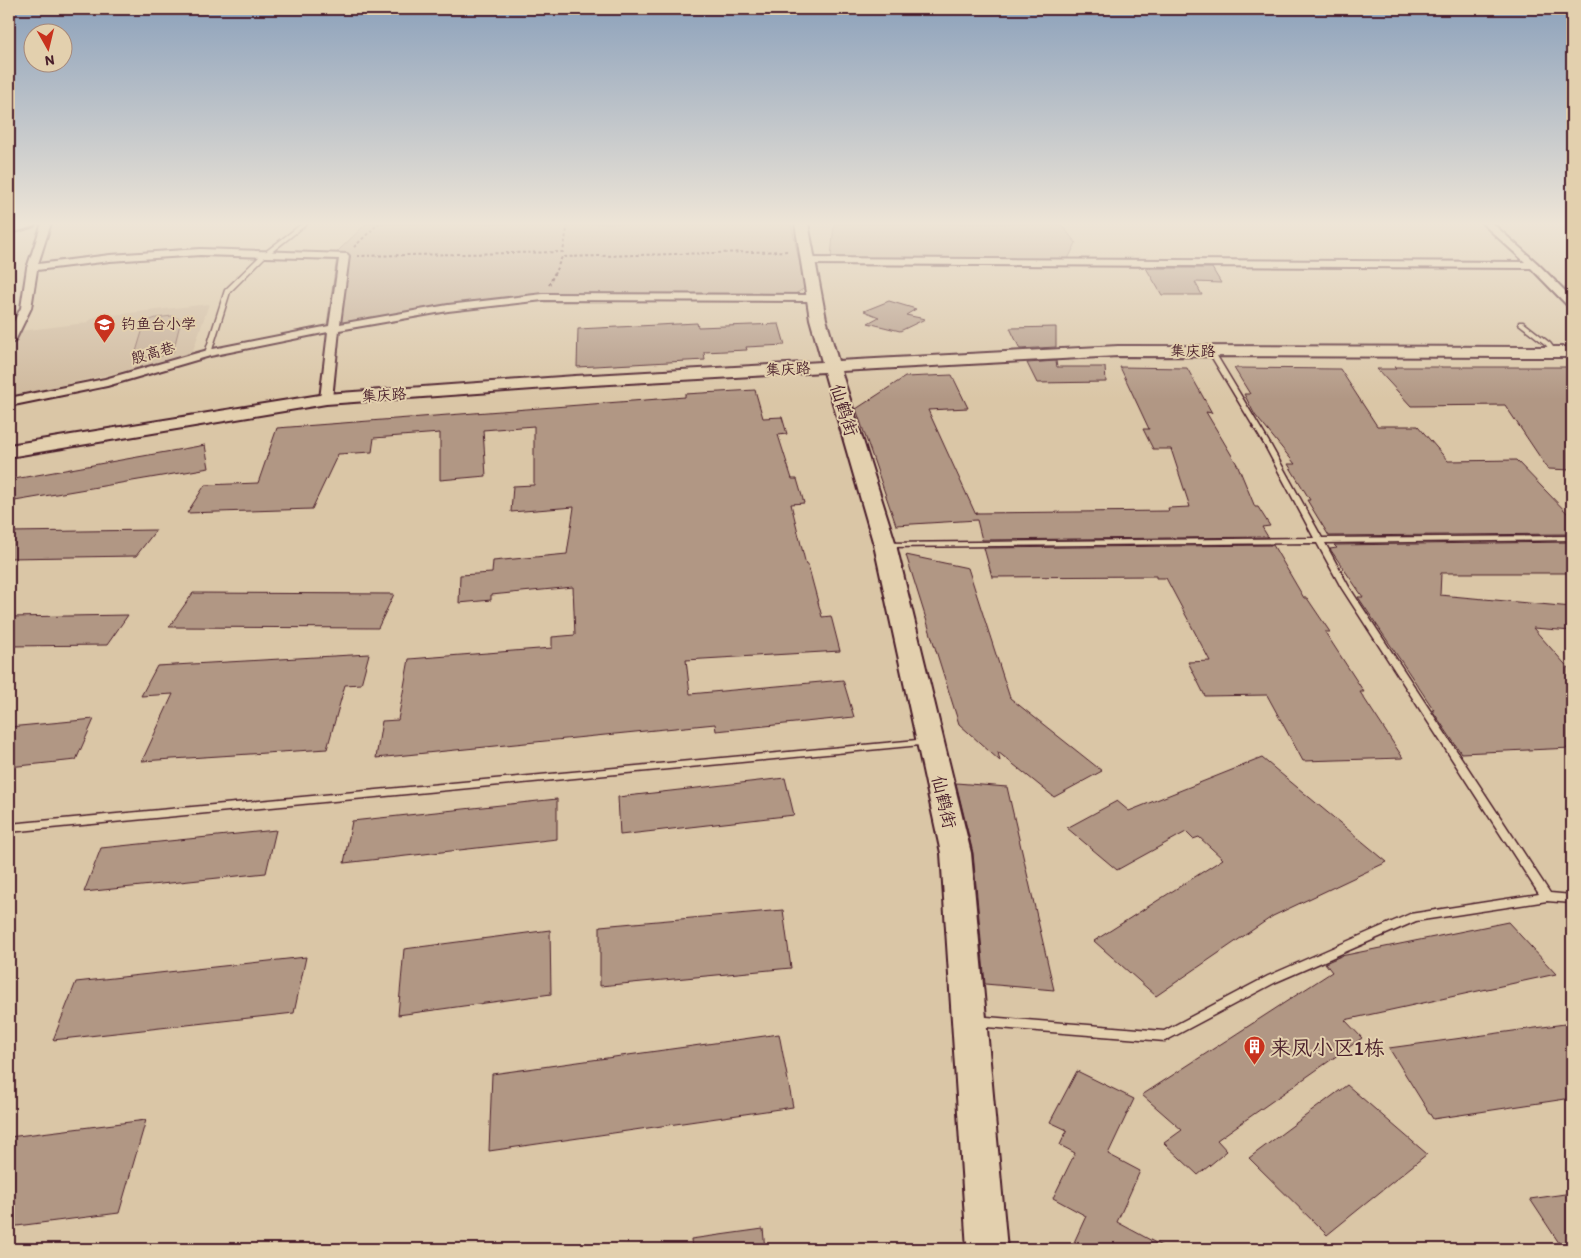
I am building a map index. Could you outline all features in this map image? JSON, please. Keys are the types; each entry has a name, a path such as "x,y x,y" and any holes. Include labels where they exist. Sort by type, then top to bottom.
{"main road":[{"name":"仙鹤街","path":"812,282 830,366 885,545 956,853 988,1249"},
{"name":"集庆路","path":"9,451 326,399 575,381 1118,351 1572,352"}],"street":[{"path":"9,341 26,308 30,282"},
{"path":"326,399 340,282"},
{"path":"1550,282 1572,304"},
{"name":"殷高巷","path":"9,402 107,382 208,353 448,308 543,297 815,298"}],"lane":[{"path":"208,353 227,291 237,282"},
{"path":"1521,323 1548,344 1553,352"},
{"path":"1211,351 1266,444 1345,587 1547,897"},
{"path":"885,545 1572,538"},
{"path":"9,828 931,742"},
{"path":"970,1021 1165,1036 1272,979 1414,918 1547,897 1572,899"}],"path":[{"path":"543,297 550,282"}],"shaded area":[{"path":"333,282 804,282 805,288 795,294 543,297 327,325"},
{"name":"钓鱼台小学","path":"209,304 191,356 9,397 9,355 20,331 86,323 95,317"},
{"path":"172,316 181,320 173,352 154,357 135,355 145,322 156,318"}],"building":[{"path":"1154,282 1220,282 1221,283 1195,282 1202,295 1162,295"},
{"path":"889,301 916,309 906,315 925,319 900,331 868,323 879,317 864,311"},
{"path":"697,323 698,327 779,324 785,345 746,347 747,350 704,352 705,360 577,367 578,329"},
{"path":"1056,327 1056,347 1020,349 1010,328"},
{"path":"1056,361 1057,367 1105,367 1106,382 1037,383 1027,363"},
{"path":"1120,367 1187,368 1212,413 1206,412 1238,466 1255,507 1258,507 1270,526 1262,527 1268,537 982,540 977,520 896,525 856,409 905,377 952,375 968,408 928,410 976,515 976,513 1169,511 1168,508 1190,507 1171,449 1153,449 1143,429 1149,429"},
{"path":"1394,367 1572,367 1572,470 1548,469 1505,405 1411,406 1377,369 1396,369"},
{"path":"1234,368 1340,369 1377,426 1418,426 1448,461 1516,460 1572,518 1572,534 1329,536 1288,464 1295,464 1255,415 1244,394 1250,394"},
{"path":"755,390 763,418 782,417 787,434 778,435 792,479 797,479 804,503 791,504 806,565 808,565 822,617 831,616 840,651 686,660 690,694 843,680 854,717 716,731 715,724 376,758 382,721 398,720 409,659 552,648 552,637 575,635 573,587 491,595 491,600 459,603 460,575 492,573 493,561 567,554 574,507 511,512 513,486 534,485 534,426 483,430 486,476 440,480 440,433 374,438 372,452 338,454 312,509 187,513 205,485 258,483 277,428 685,397 685,394"},
{"path":"205,445 209,468 9,502 9,480"},
{"path":"156,530 136,556 9,558 9,532"},
{"path":"1572,542 1572,573 1441,573 1440,595 1572,607 1572,631 1533,628 1572,672 1572,748 1461,753 1358,597 1363,597 1330,549 1337,548 1334,545"},
{"path":"1273,545 1304,598 1307,598 1330,632 1325,632 1364,692 1360,692 1403,758 1303,761 1267,695 1205,696 1188,662 1210,661 1166,578 1156,578 1156,576 992,577 984,548"},
{"path":"906,555 968,568 1010,698 1102,771 1054,797 998,752 1000,761 959,724"},
{"path":"193,593 394,594 378,628 169,627"},
{"path":"128,615 107,645 9,646 9,617"},
{"path":"369,654 361,684 345,685 327,749 142,761 173,694 141,696 157,666"},
{"path":"94,719 76,760 9,767 9,727"},
{"path":"1262,758 1387,862 1273,916 1156,996 1094,941 1223,859 1199,837 1193,839 1186,832 1117,870 1067,828 1117,801 1129,811"},
{"path":"785,778 794,815 620,835 618,797"},
{"path":"956,783 1007,787 1054,990 985,984 973,853"},
{"path":"557,799 557,839 344,863 352,821"},
{"path":"276,830 266,873 84,892 101,848"},
{"path":"783,910 791,968 600,986 600,926"},
{"path":"1508,922 1556,974 1345,1020 1362,1038 1217,1140 1227,1151 1198,1175 1164,1143 1182,1130 1142,1095 1332,972 1325,963 1341,956"},
{"path":"550,930 551,994 398,1015 404,949"},
{"path":"306,957 294,1013 53,1040 76,982"},
{"path":"1572,1023 1572,1098 1433,1119 1389,1048"},
{"path":"779,1034 793,1107 489,1151 492,1074"},
{"path":"1077,1071 1134,1099 1108,1154 1140,1171 1117,1222 1167,1249 1071,1249 1086,1216 1053,1198 1075,1153 1060,1145 1067,1130 1050,1122"},
{"path":"1347,1085 1427,1154 1327,1235 1249,1158"},
{"path":"146,1120 119,1213 9,1227 9,1137"},
{"path":"1572,1193 1572,1249 1563,1249 1530,1199"},
{"path":"763,1229 765,1249 692,1249 691,1239"}],"place":[{"name":"钓鱼台小学","path":"105,343"},
{"name":"来凤小区1栋","path":"1254,1066"}]}
